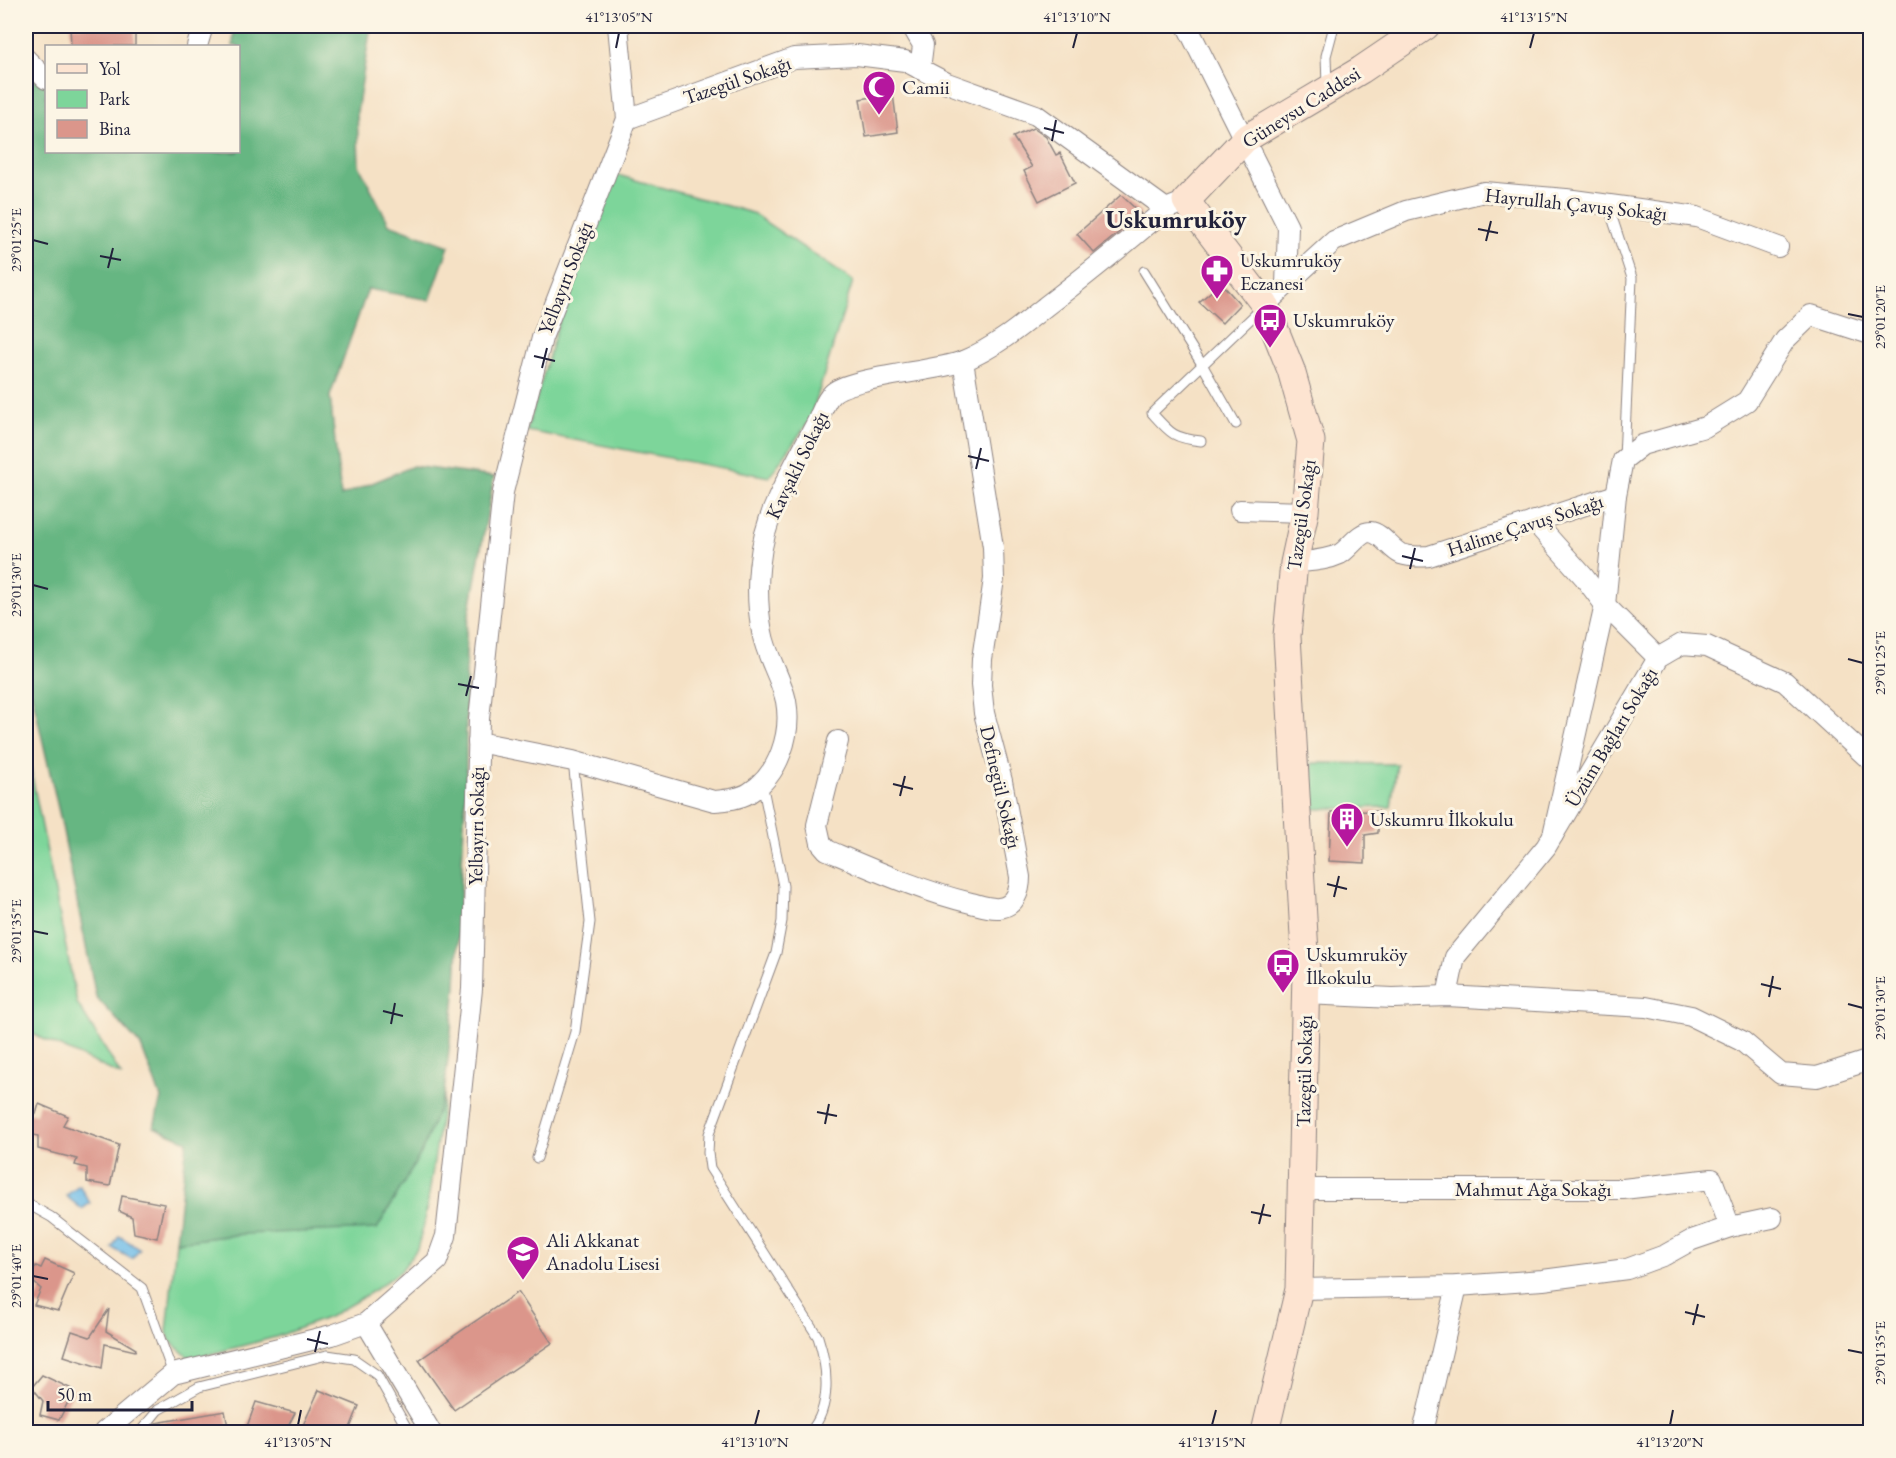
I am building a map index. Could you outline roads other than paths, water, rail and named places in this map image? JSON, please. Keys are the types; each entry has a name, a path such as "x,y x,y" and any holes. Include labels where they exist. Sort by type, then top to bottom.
{"street":[{"path":"197,45 203,26"},
{"name":"Yelbayırı Sokağı","path":"104,1432 173,1374 332,1335 366,1323 437,1261 446,1236 472,989 478,742 503,492 542,338 627,119 618,26"},
{"path":"912,26 923,45 920,69"},
{"path":"1187,26 1288,226 1286,285"},
{"name":"Güneysu Caddesi","path":"1176,205 1245,139 1360,70 1426,26"},
{"name":"Tazegül Sokağı","path":"627,119 794,58 857,55 905,61 947,83 1036,115 1176,205 1265,305 1291,370 1311,441 1305,512 1294,563 1287,636 1306,971 1299,1289 1265,1432"},
{"path":"26,59 45,78"},
{"name":"Hayrullah Çavuş Sokağı","path":"1265,305 1334,242 1406,211 1484,192 1697,217 1778,247"},
{"name":"Kavşaklı Sokağı","path":"478,742 573,761 714,801 731,800 748,794 762,783 775,766 782,749 787,722 785,699 762,634 759,608 761,557 766,530 775,504 832,393 851,383 924,372 963,361 1010,335 1176,205"},
{"path":"1553,835 1605,605 1616,495 1623,460 1642,445 1705,427 1747,401 1785,340 1810,315 1870,334"},
{"name":"Defnegül Sokağı","path":"838,741 817,825 821,843 827,850 899,880 951,898 996,909 1012,901 1020,888 1020,877 1002,781 984,714 981,685 982,659 994,579 993,547 963,361"},
{"name":"Halime Çavuş Sokağı","path":"1294,563 1324,560 1342,553 1363,534 1370,532 1400,553 1415,557 1429,556 1616,495"},
{"path":"1240,510 1305,512"},
{"path":"1534,521 1584,577 1605,605 1658,658"},
{"name":"Üzüm Bağları Sokağı","path":"1447,996 1455,957 1546,846 1658,658 1682,644 1707,646 1785,682 1870,760"},
{"path":"1305,994 1393,998 1447,996 1646,1007 1691,1016 1742,1041 1781,1074 1817,1077 1870,1060"},
{"name":"Mahmut Ağa Sokağı","path":"1302,1189 1623,1189 1712,1179 1730,1227"},
{"path":"1299,1289 1457,1286 1543,1280 1627,1269 1665,1255 1692,1240 1730,1227 1772,1218"},
{"path":"1423,1432 1457,1286"},
{"path":"366,1323 431,1432"}],"lane":[{"path":"1327,90 1326,56 1332,27"},
{"path":"1608,205 1632,278 1623,460"},
{"path":"1144,271 1236,424"},
{"path":"1201,441 1180,438 1152,413 1265,305"},
{"path":"537,1158 575,1032 590,922 573,761"},
{"path":"762,783 783,886 780,937 709,1134 708,1153 710,1168 818,1337 825,1362 825,1392 822,1410 810,1432"},
{"path":"26,1203 51,1217 142,1288 173,1374"},
{"path":"140,1432 158,1410 199,1387 327,1355 354,1359 377,1375 409,1432"}],"water":[{"path":"79,1185 90,1203 82,1209 66,1196"},
{"path":"119,1236 140,1249 132,1259 112,1248"}],"place":[{"name":"Camii","path":"879,116"},
{"name":"Uskumruköy Eczanesi","path":"1217,300"},
{"name":"Uskumruköy","path":"1270,349"},
{"name":"Uskumru İlkokulu","path":"1347,848"},
{"name":"Uskumruköy İlkokulu","path":"1283,994"},
{"name":"Ali Akkanat Anadolu Lisesi","path":"523,1281"}],"district":[{"name":"Uskumruköy","path":"1176,219"}]}
